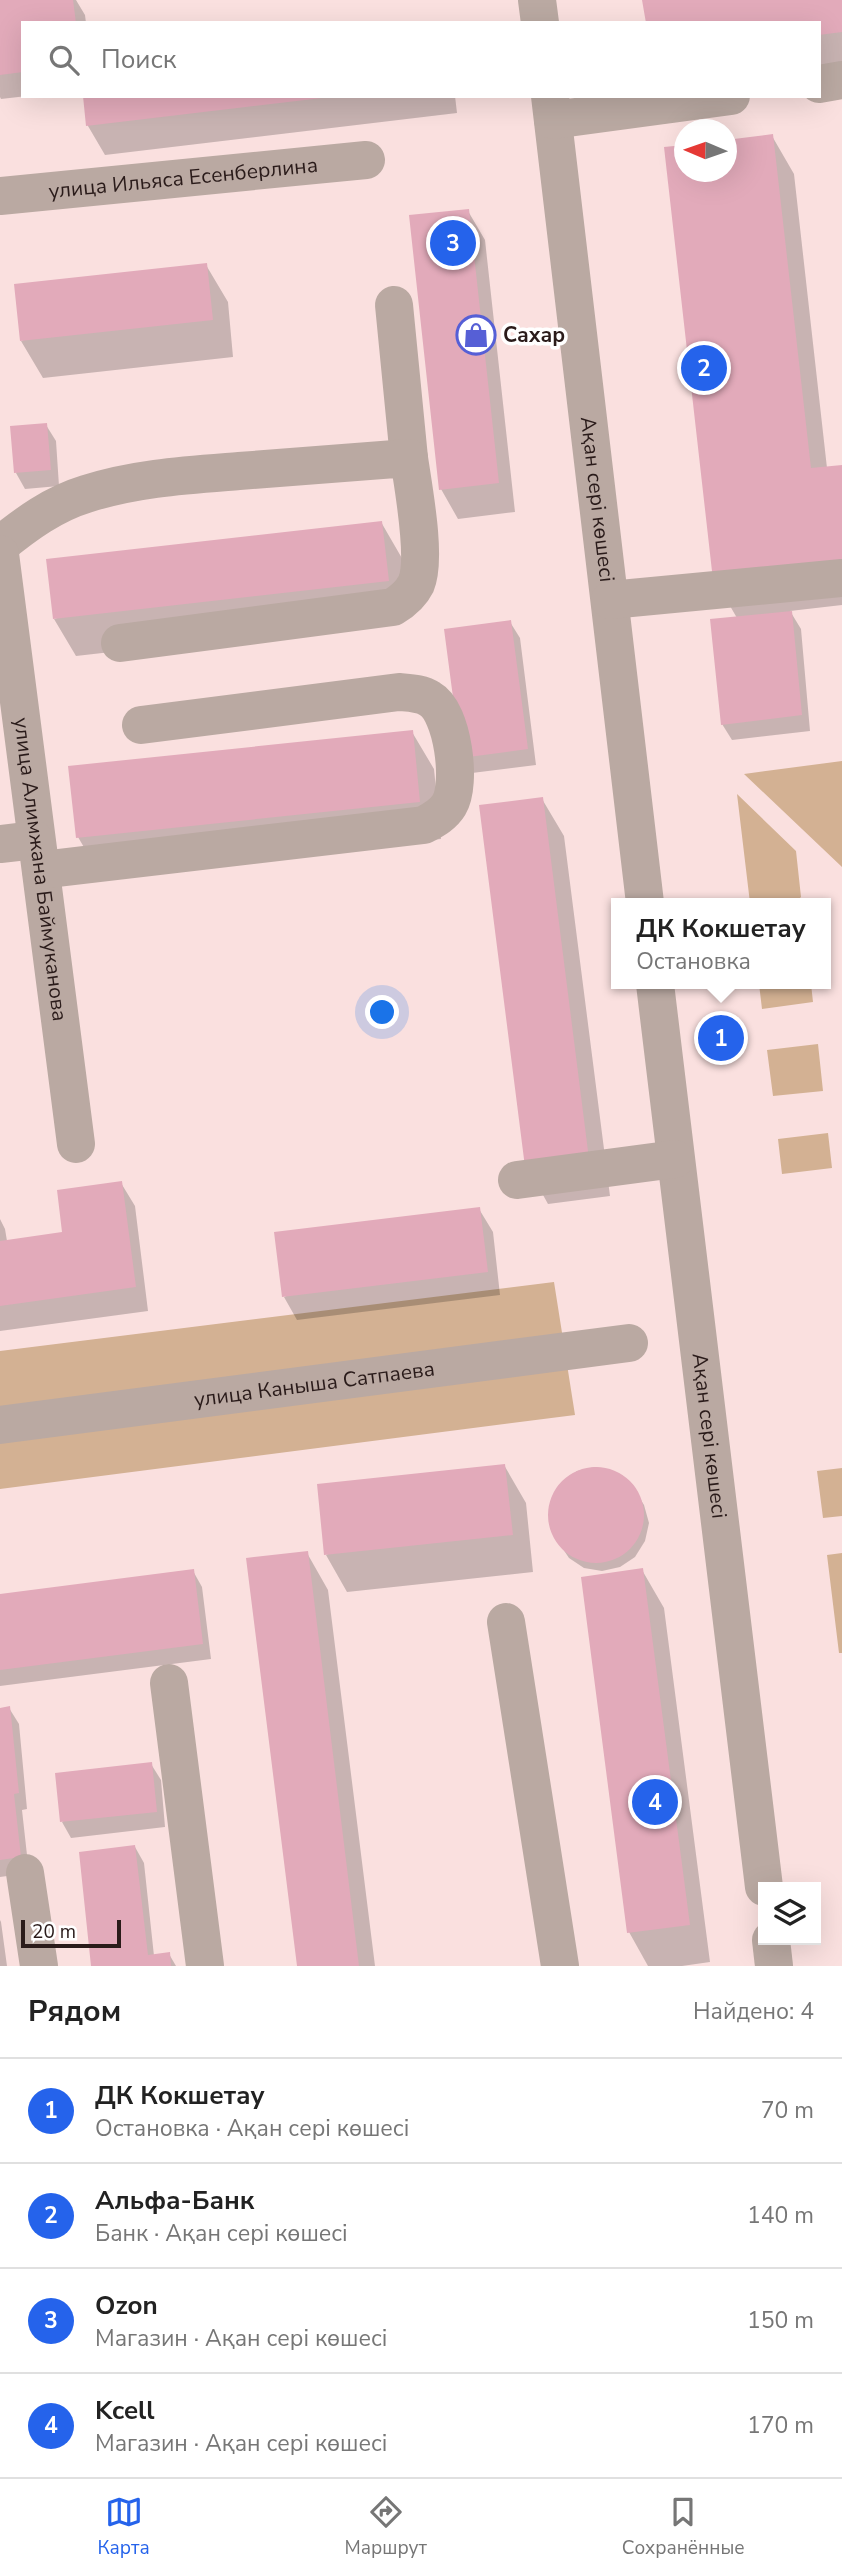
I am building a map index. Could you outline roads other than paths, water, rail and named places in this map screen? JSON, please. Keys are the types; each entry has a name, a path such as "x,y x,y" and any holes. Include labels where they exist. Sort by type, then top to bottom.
{"street":[{"path":"537,0 540,21"},
{"path":"821,84 842,80"},
{"path":"552,108 701,98"},
{"name":"Ақан сері көшесі","path":"552,108 644,898"},
{"name":"улица Ильяса Есенберлина","path":"0,196 366,160"},
{"path":"120,643 380,611 393,607 406,598 416,584 419,573 418,541 394,305"},
{"path":"0,545 25,524 51,508 84,494 121,484 189,475 409,458"},
{"name":"улица Алимжана Баймуканова","path":"0,554 26,851 76,1144"},
{"path":"610,600 842,578"},
{"path":"26,851 424,825 437,818 449,806 455,791 450,729 443,711 432,699 416,693 399,692 141,725"},
{"name":"Ақан сері көшесі","path":"656,989 763,1882"},
{"path":"517,1180 676,1159"},
{"name":"улица Каныша Сатпаева","path":"0,1425 629,1343"},
{"path":"506,1622 560,1966"},
{"path":"169,1683 205,1966"},
{"path":"25,1873 39,1966"},
{"path":"772,1945 774,1966"}],"place":[{"name":"Ozon","path":"453,243"},
{"name":"Сахар","path":"476,335"},
{"name":"Альфа-Банк","path":"704,368"},
{"name":"ДК Кокшетау","path":"721,1038"},
{"name":"Kcell","path":"655,1802"}]}
